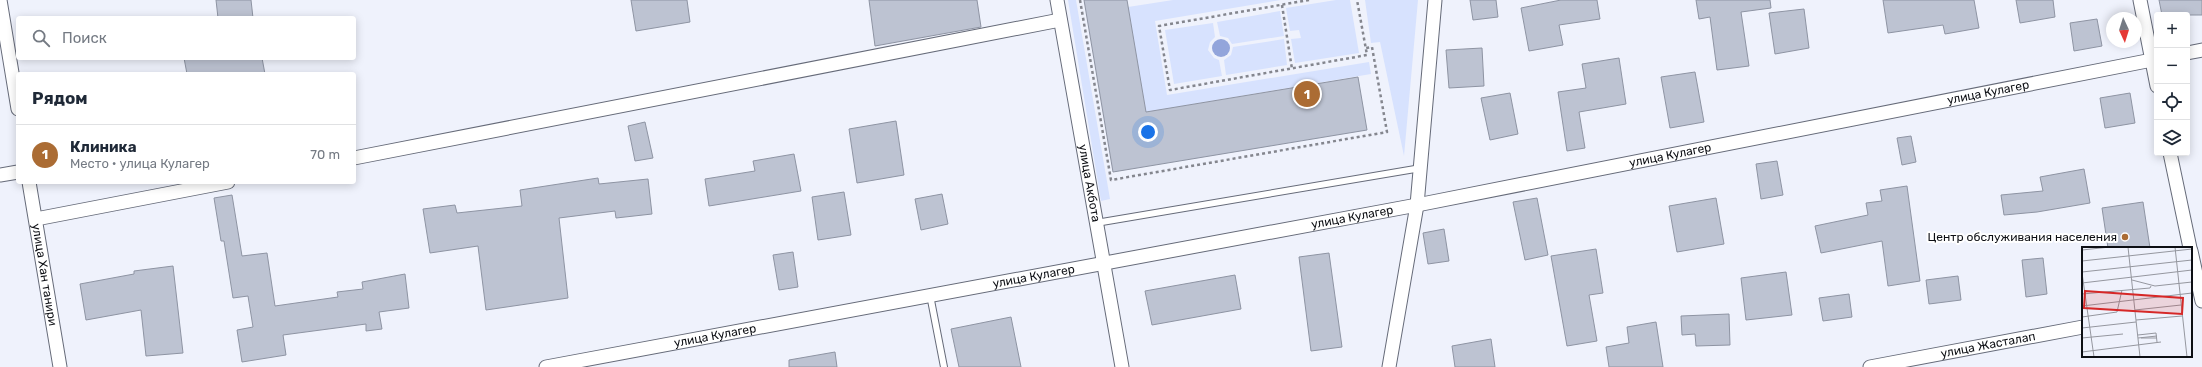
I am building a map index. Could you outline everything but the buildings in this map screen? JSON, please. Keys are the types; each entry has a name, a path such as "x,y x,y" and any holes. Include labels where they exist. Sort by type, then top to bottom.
{"street":[{"path":"0,0 16,97"},
{"name":"улица Акбота","path":"1057,0 1122,367"},
{"path":"1389,367 1417,205 1435,0"},
{"path":"2140,0 2154,59"},
{"path":"356,158 1060,20"},
{"path":"2190,52 2202,50"},
{"name":"улица Кулагер","path":"546,367 1417,205 2154,59"},
{"path":"2171,156 2190,247"},
{"path":"0,175 16,172"},
{"name":"улица Хан танири","path":"29,184 60,367"},
{"path":"36,220 218,184"},
{"path":"2192,256 2202,301"},
{"path":"2192,306 2202,304"},
{"name":"улица Жасталап","path":"1870,367 2082,327"}],"lane":[{"path":"1096,224 1421,168"},
{"path":"930,295 944,367"}],"path":[{"path":"1080,0 1111,180 1387,132 1372,47 1366,48"},
{"path":"1309,0 1289,2 1282,5 1159,26 1170,90 1367,55 1357,0"},
{"path":"1282,5 1292,69"}],"shaded area":[{"path":"1068,0 1076,0 1110,199 1101,201"},
{"path":"1173,0 1281,0 1155,21 1167,95 1369,62 1371,74 1146,112 1128,7"},
{"path":"1336,0 1350,0 1359,53 1295,63 1291,39 1301,38 1299,30 1290,31 1286,8"},
{"path":"1365,0 1418,0 1404,156 1380,42 1371,43"},
{"path":"1280,11 1284,36 1232,44 1228,38 1220,36 1217,22"},
{"path":"1213,23 1215,37 1210,42 1208,50 1214,58 1219,60 1222,76 1174,84 1165,30"},
{"path":"1284,39 1287,65 1226,75 1224,60 1231,55 1233,47"}],"water":[{"path":"1221,39 1227,42 1230,48 1227,54 1221,57 1215,54 1212,48 1215,42"}],"place":[{"name":"Клиника","path":"1307,94"},
{"name":"Центр обслуживания населения","path":"2125,237"}]}
